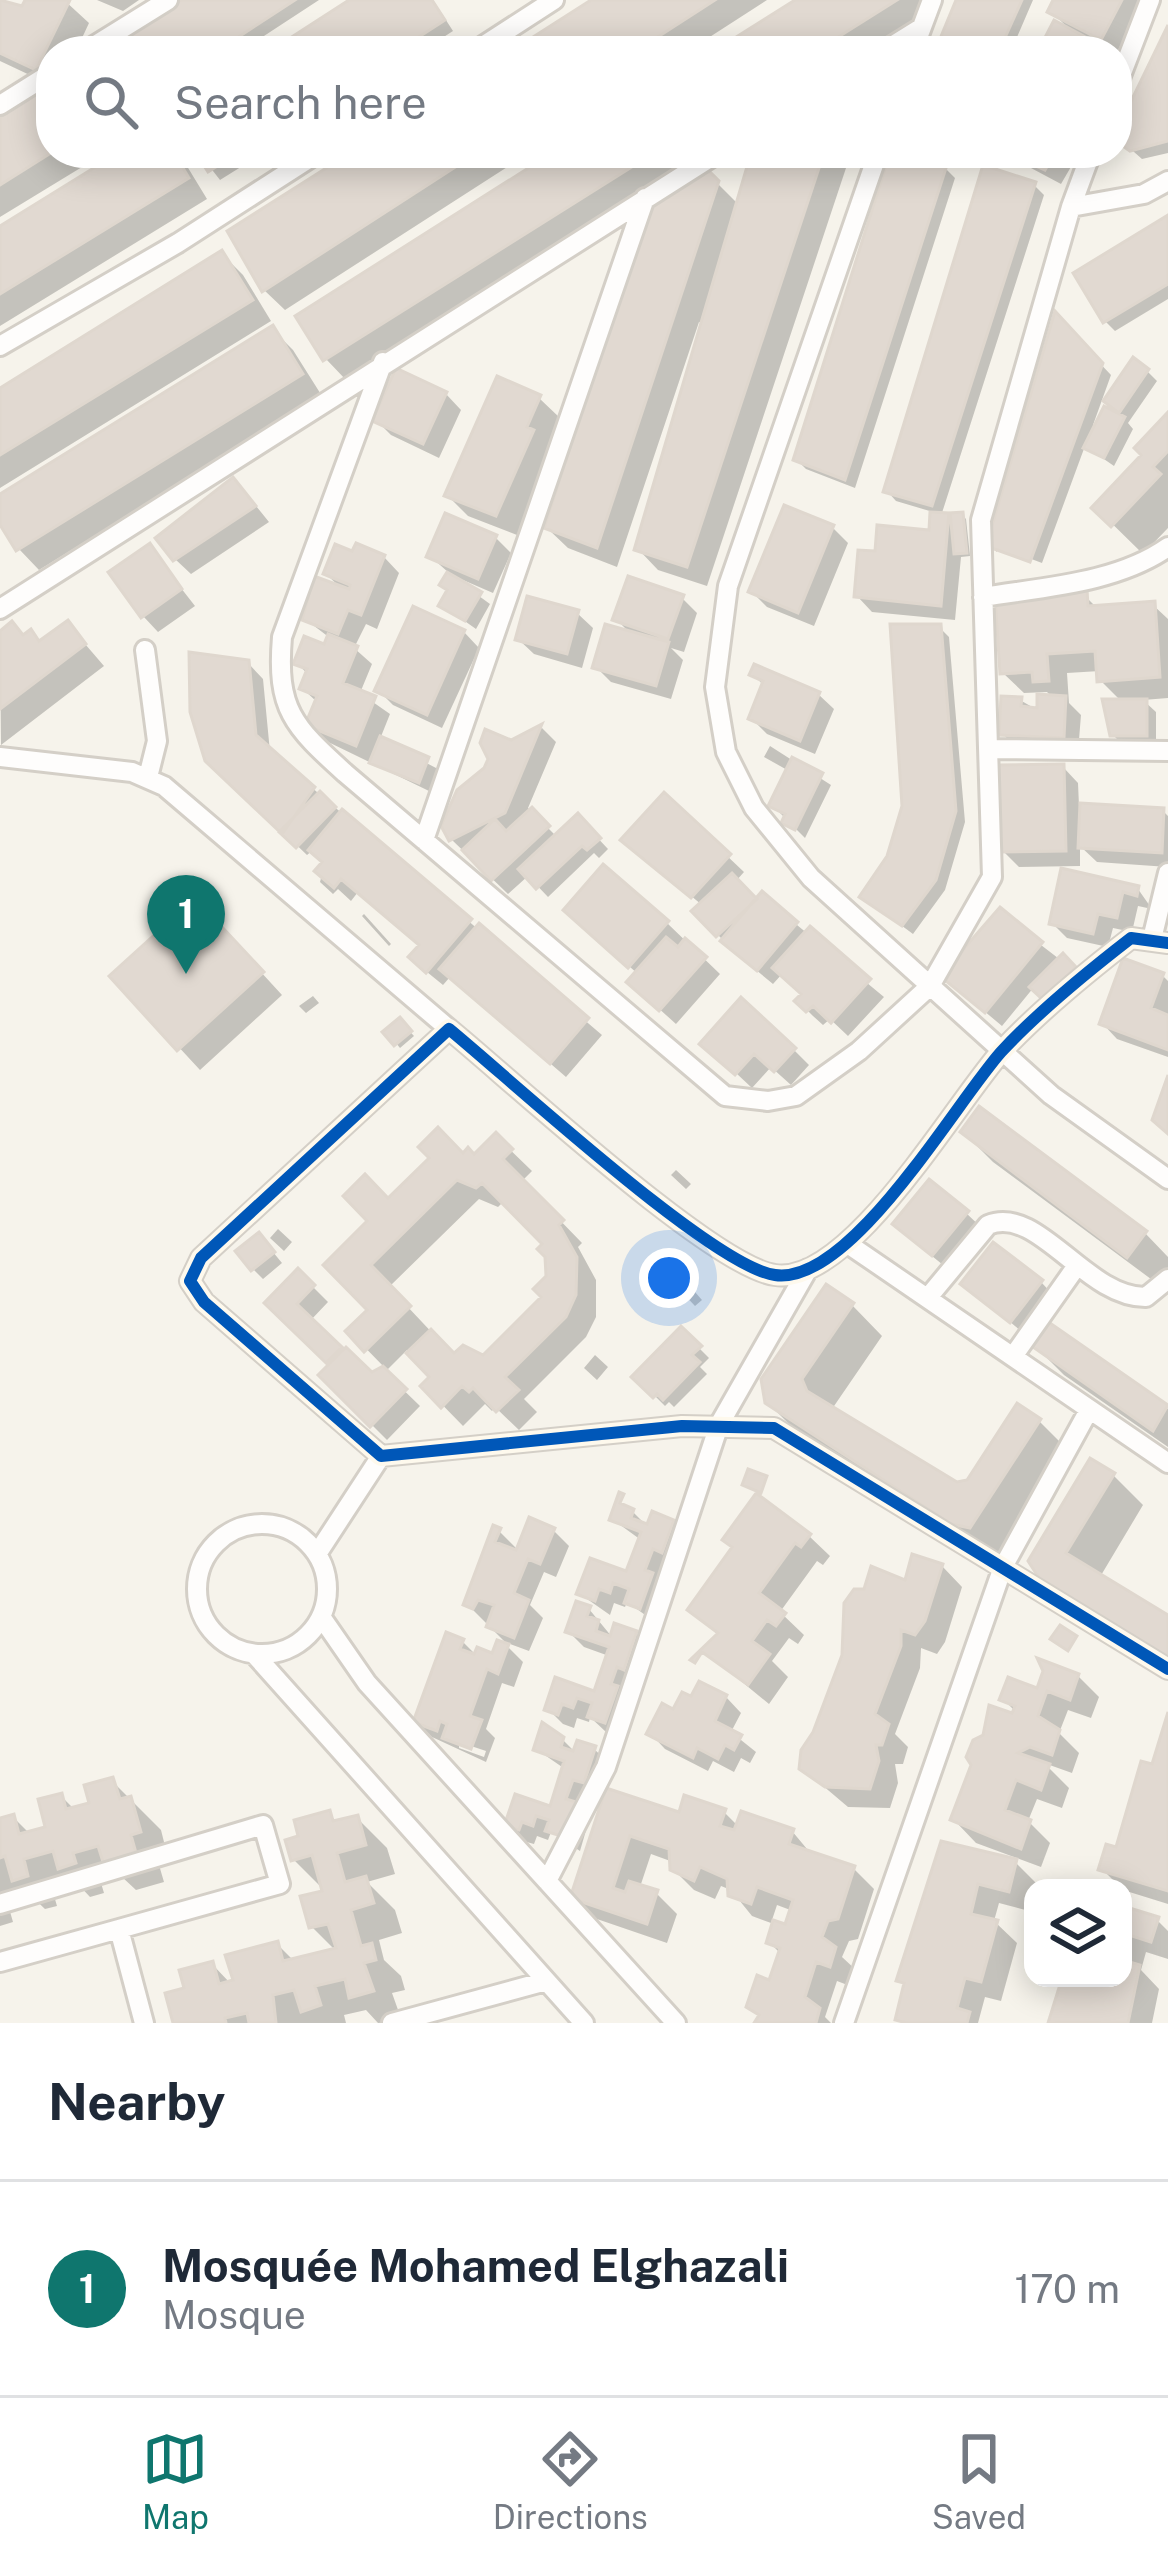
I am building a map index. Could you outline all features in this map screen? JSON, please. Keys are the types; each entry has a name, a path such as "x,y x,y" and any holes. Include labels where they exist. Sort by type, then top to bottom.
{"street":[{"path":"110,36 168,0"},
{"path":"499,36 554,0"},
{"path":"918,36 932,0"},
{"path":"1132,47 1150,0"},
{"path":"908,36 921,28"},
{"path":"0,82 22,91"},
{"path":"0,105 36,82"},
{"path":"0,346 178,243 295,168"},
{"path":"0,609 693,168"},
{"path":"873,168 728,586 715,686 726,752 754,808 811,878 1051,1095 1168,1179"},
{"path":"383,362 282,637 279,676 289,715 309,740 708,1083 742,1101 796,1096 817,1084 930,986 992,877 992,749 981,520 1085,168"},
{"path":"1071,207 1144,194 1168,181"},
{"path":"424,840 645,197"},
{"path":"983,598 1105,574 1142,564 1168,549"},
{"path":"145,650 157,740 148,777"},
{"path":"992,749 1168,752"},
{"path":"0,757 148,777 449,1030 730,1256 773,1275 808,1269 848,1244 1003,1050 1131,938 1160,941 1168,873"},
{"path":"449,1030 201,1258 191,1274 204,1302 380,1456 719,1425 784,1432 1168,1669"},
{"path":"930,1295 988,1225 1000,1220 1030,1228 1076,1267 1118,1294 1146,1297 1168,1279"},
{"path":"848,1244 930,1295 1168,1463"},
{"path":"1014,1355 1076,1267"},
{"path":"547,1881 605,1767 719,1425 808,1269"},
{"path":"844,2023 1004,1567 1089,1410"},
{"path":"317,1553 380,1456"},
{"path":"255,1654 282,1652 305,1639 322,1618 328,1596 317,1553 301,1536 279,1526 255,1524 232,1531 213,1546 201,1566 197,1589 201,1612 213,1633 255,1654 584,2023"},
{"path":"322,1618 350,1664 676,2023"},
{"path":"0,1904 263,1825 280,1884 0,1962"},
{"path":"118,1929 144,2023"},
{"path":"392,2023 546,1981"}],"building":[{"path":"0,0 22,6 25,0 70,0 53,36 36,36 36,70 0,53"},
{"path":"181,0 295,0 240,36 126,36"},
{"path":"349,0 432,0 445,20 420,36 293,36"},
{"path":"591,0 715,0 659,36 535,36"},
{"path":"795,0 897,0 840,36 738,36"},
{"path":"956,0 1022,0 1006,36 941,36"},
{"path":"1053,0 1122,0 1103,36 1093,36 1047,12"},
{"path":"1054,20 1083,36 1046,36"},
{"path":"1168,25 1168,141 1132,150 1132,99"},
{"path":"36,94 36,162 0,185 0,117"},
{"path":"94,168 183,168 189,178 0,294 0,226"},
{"path":"326,168 454,168 262,292 227,231"},
{"path":"528,168 630,168 323,361 295,316"},
{"path":"697,168 706,168 719,181 597,548 544,528 648,205"},
{"path":"747,168 819,168 687,567 634,550"},
{"path":"885,168 946,168 845,480 793,460"},
{"path":"982,168 1036,182 932,506 883,492"},
{"path":"1168,215 1168,284 1103,323 1073,273"},
{"path":"222,250 253,300 0,455 0,388"},
{"path":"1055,311 1103,363 1030,562 986,546"},
{"path":"273,325 303,374 16,551 0,525 0,494"},
{"path":"1133,357 1149,369 1119,413 1103,401"},
{"path":"396,368 447,392 423,444 372,421"},
{"path":"497,376 541,395 527,427 534,430 496,516 444,496"},
{"path":"1104,406 1125,417 1104,458 1083,448"},
{"path":"1168,412 1168,451 1153,467 1161,474 1111,527 1091,508 1141,455 1134,448"},
{"path":"233,477 256,506 173,561 155,538"},
{"path":"784,505 834,525 798,613 748,592"},
{"path":"930,512 949,513 941,606 854,597 858,550 875,551 877,525 929,530"},
{"path":"963,512 967,553 954,554 950,513"},
{"path":"445,513 497,535 478,579 426,557"},
{"path":"150,543 182,589 141,618 108,572"},
{"path":"356,543 385,555 361,615 348,610 338,634 302,620 314,576 349,589 350,585 323,574 335,544 352,551"},
{"path":"447,572 482,592 465,621 438,606 447,590 439,585"},
{"path":"628,576 684,595 668,639 612,620"},
{"path":"1087,589 1088,606 1155,601 1160,677 1097,682 1095,651 1047,654 1049,681 1033,682 1032,672 1000,674 995,595"},
{"path":"527,596 579,610 567,654 515,640"},
{"path":"413,606 465,630 427,715 374,691"},
{"path":"68,620 86,644 0,709 0,631 12,621 23,635 31,629 39,641"},
{"path":"605,624 669,642 656,686 592,668"},
{"path":"890,624 941,624 956,811 936,880 902,926 859,897 887,856 902,806"},
{"path":"328,634 358,646 343,683 376,696 356,746 305,725 317,696 299,689 307,669 293,664 304,636 324,644"},
{"path":"189,652 249,660 256,735 315,787 282,834 205,761 190,712"},
{"path":"754,664 820,692 800,741 748,719 763,681 749,675"},
{"path":"1037,694 1066,696 1064,738 999,735 1001,696 1022,697 1021,706 1037,708"},
{"path":"1102,699 1147,699 1147,736 1110,736"},
{"path":"542,724 505,813 449,841 441,826 457,790 484,768 488,759 480,743 485,729 511,740"},
{"path":"380,736 429,757 419,783 369,763"},
{"path":"792,757 823,773 795,830 781,823 785,814 768,806"},
{"path":"1064,764 1066,851 1000,852 999,765"},
{"path":"320,791 336,807 296,848 279,832"},
{"path":"664,792 731,854 691,898 620,840"},
{"path":"1080,803 1164,808 1162,853 1078,848"},
{"path":"532,807 550,826 491,881 462,850 495,819 506,831"},
{"path":"342,809 472,919 426,973 408,957 419,945 341,879 334,888 314,871 322,862 308,850"},
{"path":"578,813 601,838 587,850 582,846 536,889 518,869"},
{"path":"603,864 669,921 628,968 563,910"},
{"path":"1061,868 1139,886 1137,896 1123,892 1117,918 1098,914 1093,934 1049,924"},
{"path":"732,873 757,899 716,937 691,911"},
{"path":"762,891 798,922 757,971 720,941"},
{"path":"195,898 264,972 177,1051 109,976"},
{"path":"1000,907 1043,942 985,1013 940,976"},
{"path":"479,923 589,1018 550,1064 439,969"},
{"path":"810,926 871,979 831,1023 813,1006 806,1012 794,1001 801,994 772,968"},
{"path":"666,937 678,947 685,938 707,957 659,1011 626,982"},
{"path":"1063,953 1076,967 1043,1000 1029,987"},
{"path":"1123,958 1164,973 1151,1008 1168,1015 1168,1050 1099,1024"},
{"path":"741,997 796,1048 774,1072 754,1054 735,1075 699,1044"},
{"path":"400,1017 412,1031 394,1046 382,1032"},
{"path":"1168,1075 1168,1134 1152,1120"},
{"path":"979,1106 1147,1231 1127,1258 960,1132"},
{"path":"438,1127 463,1153 468,1147 474,1154 496,1132 513,1149 503,1159 564,1220 559,1225 577,1257 576,1295 566,1317 505,1377 519,1390 496,1412 473,1388 469,1392 462,1386 441,1408 420,1386 429,1377 406,1353 431,1329 454,1353 463,1345 483,1355 541,1297 533,1289 546,1276 545,1257 537,1249 542,1244 482,1183 476,1188 457,1180 371,1265 411,1306 364,1352 345,1331 367,1310 323,1265 367,1221 343,1196 365,1174 388,1198 429,1158 418,1147"},
{"path":"929,1179 969,1211 932,1256 892,1224"},
{"path":"259,1232 275,1252 251,1271 235,1251"},
{"path":"993,1242 1043,1280 1010,1323 960,1284"},
{"path":"298,1268 315,1285 297,1304 342,1347 326,1363 264,1303"},
{"path":"826,1284 854,1303 802,1379 807,1391 957,1482 967,1480 1017,1403 1041,1419 970,1528 951,1524 765,1403 761,1379"},
{"path":"1047,1321 1168,1405 1153,1431 1030,1345"},
{"path":"681,1326 702,1346 692,1355 700,1362 663,1400 657,1394 653,1398 631,1377"},
{"path":"346,1347 372,1372 383,1366 407,1389 370,1427 318,1375"},
{"path":"1090,1458 1115,1473 1066,1553 1168,1615 1168,1659 1041,1581 1028,1561"},
{"path":"748,1469 767,1476 761,1493 742,1485"},
{"path":"619,1492 624,1494 620,1503 634,1509 631,1518 647,1524 652,1511 674,1520 662,1553 653,1549 645,1570 653,1573 640,1609 624,1603 629,1589 613,1583 610,1593 599,1589 595,1601 576,1594 590,1558 626,1571 641,1532 609,1520"},
{"path":"756,1493 811,1534 801,1547 795,1543 759,1593 786,1613 776,1626 767,1620 752,1641 770,1654 748,1685 702,1652 695,1663 690,1660 718,1633 687,1610 732,1547 722,1540"},
{"path":"529,1517 555,1528 540,1564 528,1559 514,1593 529,1600 514,1638 486,1627 494,1605 478,1600 473,1609 463,1605 493,1525 501,1528 495,1542 516,1550"},
{"path":"912,1554 943,1564 925,1621 915,1635 901,1630 901,1646 875,1714 889,1724 882,1745 876,1745 879,1761 870,1789 825,1787 799,1769 801,1750 813,1732 842,1655 844,1603 854,1589 864,1589 871,1566 905,1580"},
{"path":"576,1601 591,1606 587,1616 599,1620 596,1631 610,1636 614,1623 637,1631 624,1670 617,1667 611,1684 618,1686 605,1723 587,1717 592,1703 577,1698 573,1708 562,1704 558,1715 544,1710 555,1677 594,1691 609,1647 565,1632"},
{"path":"1060,1625 1077,1636 1068,1651 1050,1639"},
{"path":"446,1632 464,1639 460,1649 474,1654 477,1647 492,1653 497,1640 509,1644 498,1674 487,1669 470,1716 482,1720 471,1749 442,1738 447,1724 440,1721 437,1731 413,1722"},
{"path":"1037,1658 1079,1674 1070,1700 1047,1691 1038,1716 1060,1730 1052,1755 1030,1747 1018,1753 1050,1764 1041,1790 1016,1780 1005,1810 1031,1820 1021,1849 950,1820 971,1765 966,1757 973,1740 983,1735 989,1705 1012,1713 1015,1706 999,1700 1008,1677 1037,1688 1043,1671"},
{"path":"699,1681 727,1695 715,1721 742,1735 734,1750 725,1745 718,1759 697,1748 693,1758 646,1734 662,1703 673,1709 682,1692 691,1696"},
{"path":"1168,1712 1168,1891 1098,1870 1106,1844 1116,1847 1141,1761 1152,1764"},
{"path":"542,1722 564,1737 561,1747 573,1751 577,1740 596,1746 584,1783 573,1780 566,1799 576,1802 564,1837 545,1831 549,1820 536,1816 533,1826 522,1822 519,1830 504,1826 515,1794 550,1806 564,1761 533,1750"},
{"path":"113,1777 120,1799 131,1796 141,1832 131,1835 136,1853 103,1862 98,1846 73,1853 76,1863 58,1869 53,1851 24,1859 28,1876 12,1881 5,1856 0,1858 0,1818 14,1814 19,1834 45,1827 38,1799 62,1793 66,1809 89,1803 84,1785"},
{"path":"606,1788 679,1812 684,1795 726,1809 720,1826 734,1830 741,1811 794,1829 789,1844 855,1866 838,1919 828,1921 822,1937 836,1947 830,1967 816,1962 805,1997 820,2008 816,2023 754,2023 759,2015 746,2007 757,1975 769,1980 780,1948 766,1943 773,1920 785,1924 793,1900 757,1887 751,1904 728,1896 727,1879 700,1867 694,1881 670,1870 669,1849 630,1836 613,1888 625,1892 629,1881 658,1890 647,1924 570,1898"},
{"path":"330,1810 333,1821 358,1815 366,1845 337,1853 345,1882 366,1876 374,1903 351,1910 361,1946 372,1943 376,1960 364,1963 374,1991 349,1998 345,1979 315,1986 321,2005 301,2012 294,1990 273,1995 276,2023 249,2023 247,2013 225,2018 226,2023 173,2023 165,1993 184,1988 179,1970 213,1961 219,1984 233,1980 225,1955 278,1941 283,1961 336,1948 328,1924 309,1928 300,1896 322,1891 312,1855 291,1861 285,1840 298,1836 294,1820"},
{"path":"941,1841 1017,1859 1009,1892 978,1884 971,1914 998,1920 981,1982 965,1978 957,2008 970,2012 967,2023 907,2023 895,2020 904,1983 896,1981"},
{"path":"1132,1909 1159,1917 1151,1942 1132,1936"},
{"path":"1132,1963 1140,1965 1128,2023 1048,2023 1059,1987 1132,1987"}],"cycle path":[{"path":"1168,943 1131,938 1047,1007 1001,1052 867,1223 835,1252 804,1271 775,1275 706,1240 611,1167 449,1029 201,1258 190,1281 204,1302 381,1456 682,1426 774,1428 1168,1669"}],"place":[{"name":"Mosquée Mohamed Elghazali","path":"186,974"}]}
